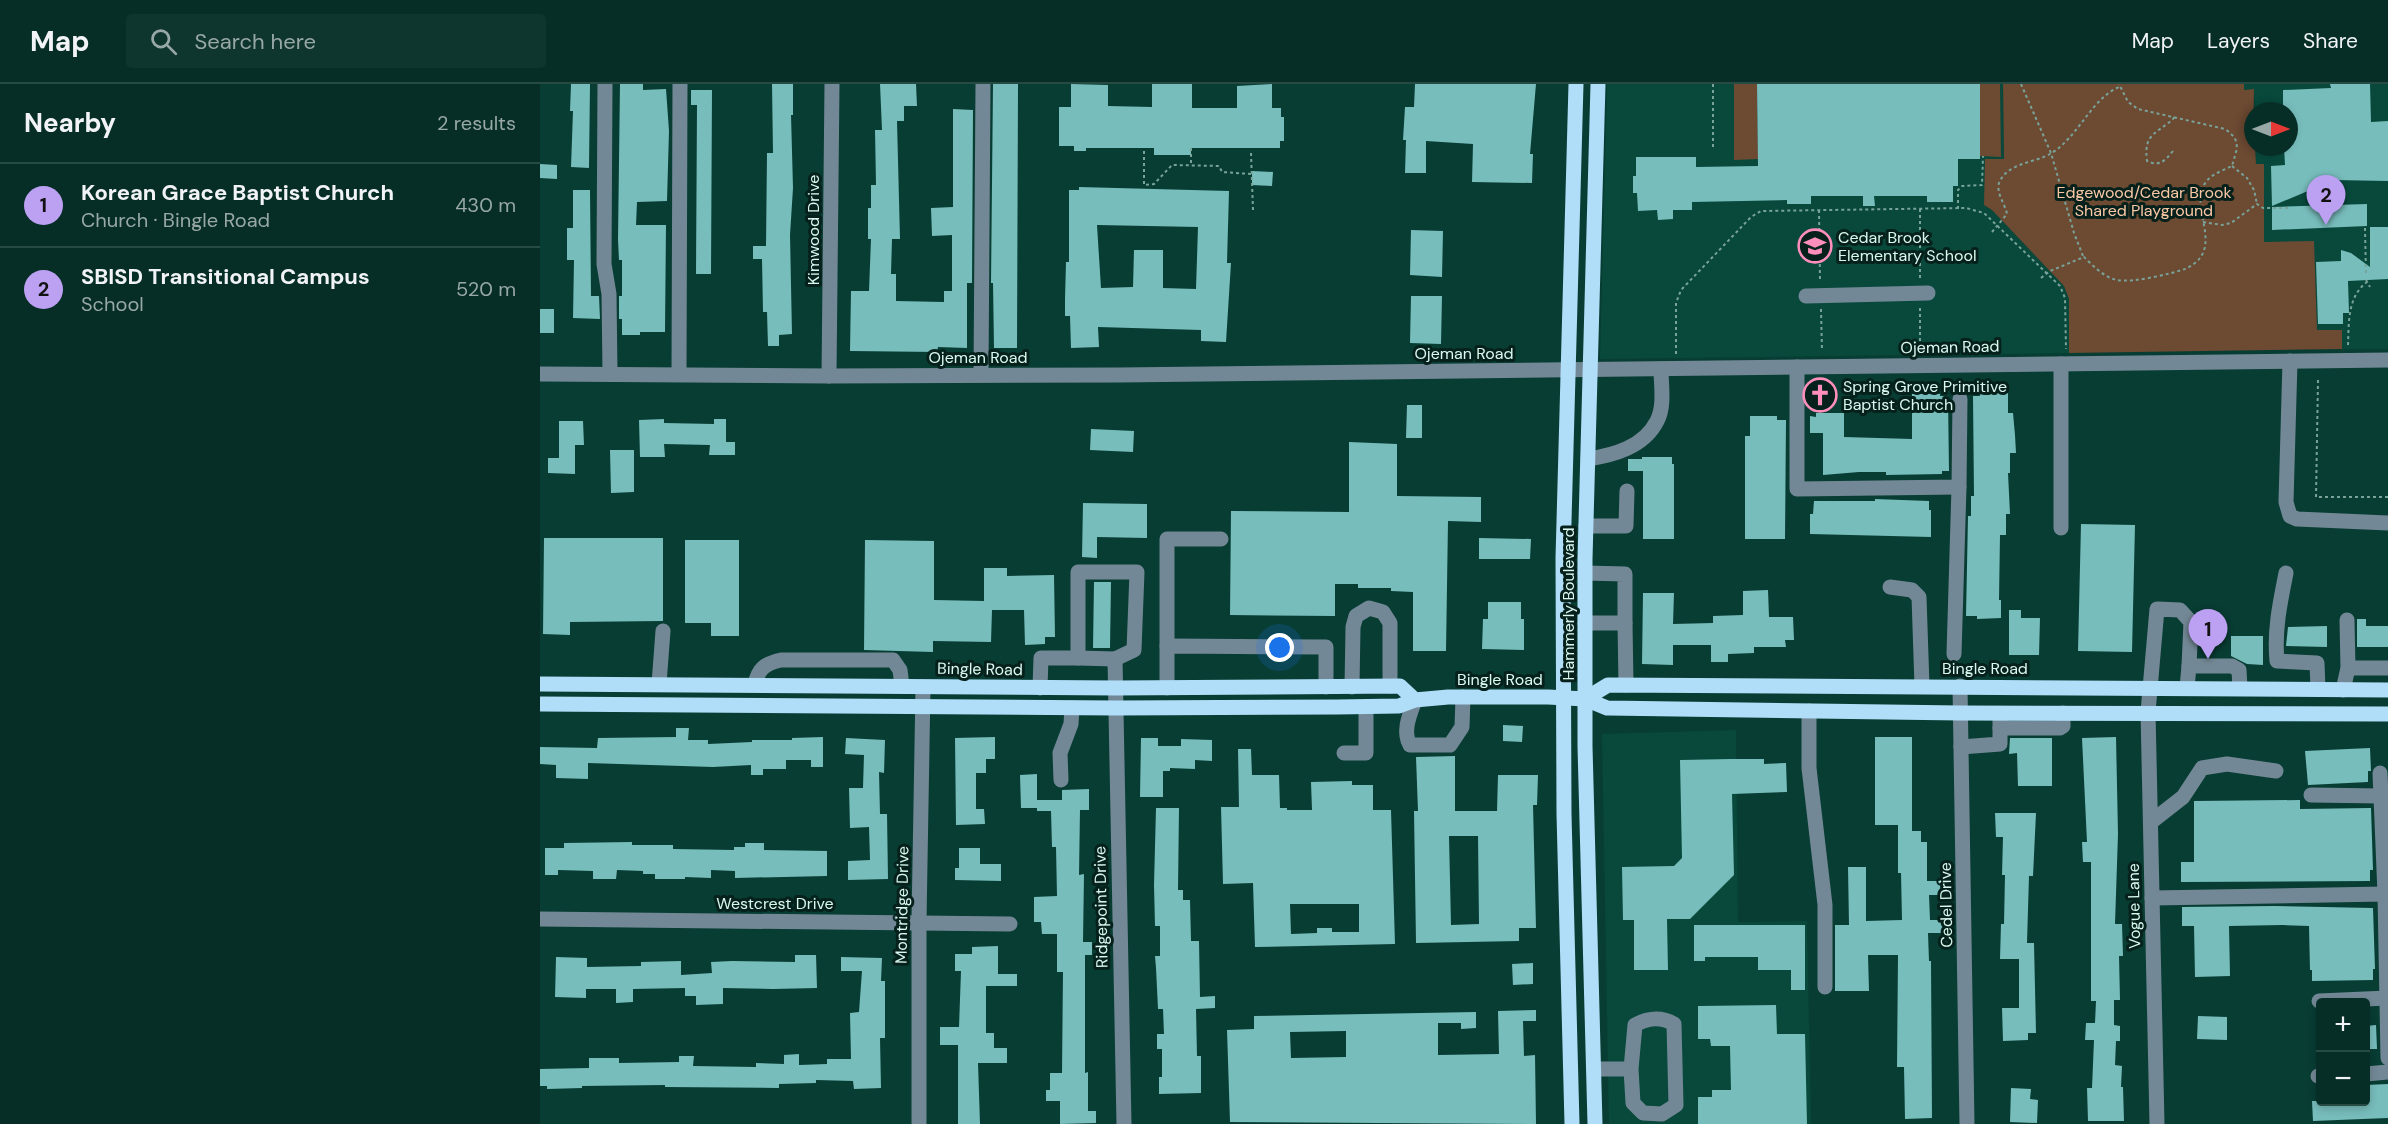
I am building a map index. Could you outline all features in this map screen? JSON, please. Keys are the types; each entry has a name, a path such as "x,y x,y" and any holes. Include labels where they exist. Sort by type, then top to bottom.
{"main road":[{"name":"Hammerly Boulevard","path":"1572,1124 1564,814 1563,558 1576,84"},
{"name":"Hammerly Boulevard","path":"1595,1124 1585,699 1585,573 1598,84"},
{"name":"Bingle Road","path":"540,684 1040,688 1390,686"},
{"path":"592,705 593,684"},
{"path":"755,685 755,706"},
{"name":"Bingle Road","path":"1585,699 1608,685 2388,690"},
{"path":"1390,686 1400,686 1415,700"},
{"path":"1789,686 1789,711"},
{"path":"1337,707 1338,687"},
{"path":"2342,713 2343,690"},
{"name":"Bingle Road","path":"540,704 1072,708 1366,707 1399,706 1415,700 1463,697 1585,699 1607,708 1960,713 2000,721 2063,713 2388,714"},
{"path":"1570,994 1592,992"}],"street":[{"path":"605,84 604,264 609,294 610,373"},
{"path":"679,374 680,84"},
{"name":"Kimwood Drive","path":"830,376 832,84"},
{"path":"981,375 983,84"},
{"path":"1806,296 1928,293"},
{"name":"Ojeman Road","path":"540,374 830,376 1568,371 2388,360"},
{"path":"2290,361 2286,502 2290,516 2297,519 2388,523"},
{"path":"2061,528 2063,364"},
{"path":"1797,367 1797,489 1959,487"},
{"path":"1588,459 1611,456 1628,449 1643,438 1657,421 1668,369"},
{"path":"1954,654 1960,399"},
{"path":"1586,526 1626,526 1627,491"},
{"path":"1167,688 1167,539 1221,539"},
{"path":"1040,688 1041,658 1078,658 1115,658 1134,650 1137,580 1078,572 1078,658"},
{"path":"1585,573 1625,574 1626,685"},
{"path":"2286,573 2277,615 2275,645 2277,662 2317,663 2318,689"},
{"path":"1890,587 1912,590 1919,597 1922,686"},
{"path":"1338,687 1356,616 1369,608 1383,612 1390,623 1390,686"},
{"name":"Vogue Lane","path":"2157,1124 2148,712 2157,609 2180,610 2191,622 2189,666"},
{"path":"2343,690 2348,668 2347,620"},
{"path":"1585,623 1625,623"},
{"path":"659,684 663,631"},
{"path":"1167,646 1326,647 1338,687"},
{"name":"Ridgepoint Drive","path":"1115,658 1124,1124"},
{"path":"755,685 758,672 767,664 781,660 893,660 900,670 902,686"},
{"path":"2187,688 2189,666 2232,666 2239,670 2240,688"},
{"path":"2348,668 2388,668"},
{"name":"Cedel Drive","path":"1960,686 1967,1124"},
{"name":"Montridge Drive","path":"920,1124 919,922 922,687"},
{"path":"1415,700 1408,721 1406,737 1410,745 1450,745 1462,727 1463,697"},
{"path":"1344,753 1366,753 1366,707"},
{"path":"1061,780 1059,759 1071,724 1072,708"},
{"path":"1809,711 1809,768 1825,905 1825,987"},
{"path":"1961,747 2000,744 2000,721"},
{"path":"2151,822 2183,797 2202,768 2227,764 2276,771"},
{"path":"2380,773 2388,1058"},
{"path":"2311,795 2381,796"},
{"path":"2152,898 2385,894"},
{"name":"Westcrest Drive","path":"540,919 1010,924"},
{"path":"2370,999 2388,998"},
{"path":"1646,1019 1665,1019 1674,1024 1676,1104 1662,1113 1643,1113 1633,1103 1631,1069 1635,1025 1646,1019"},
{"path":"1594,1069 1631,1069"},
{"path":"2370,1074 2388,1072"}],"path":[{"path":"1713,84 1713,147"},
{"path":"1992,232 2007,214 1999,192 2000,182 2011,170 2024,162 2051,153 2070,136 2104,96 2119,86 2128,102 2138,109 2225,129 2234,135 2238,145 2232,166 2210,177 2202,191 2200,208 2206,246 2199,259 2188,269 2115,280 2093,266 2084,257 2074,233 2051,153 2021,84"},
{"path":"2173,151 2161,163 2154,165 2147,160 2146,142 2154,132 2165,127 2175,117"},
{"path":"1191,148 1191,165"},
{"path":"1144,151 1144,185 1154,184 1172,165 1219,165 1222,172 1251,174"},
{"path":"1251,153 1253,210"},
{"path":"1958,209 1958,190 1962,186 1982,185 1983,156"},
{"path":"2232,166 2247,178 2254,190 2254,199 2257,204 2263,208 2288,208"},
{"path":"2203,222 2222,225 2231,223 2257,204"},
{"path":"1668,369 1676,303 1681,290 1751,217 1761,211 1958,209 1984,213 2060,286 2065,298 2063,364"},
{"path":"2365,228 2366,274"},
{"path":"2041,279 2048,273 2084,257"},
{"path":"2348,346 2352,301 2358,288 2366,281 2370,287"},
{"path":"2318,380 2316,497 2388,497"}],"shaded area":[{"name":"Cedar Brook Elementary School","path":"1607,84 2003,84 2004,159 1984,205 1992,210 2064,286 2069,299 2069,353 1600,359"},
{"path":"2244,84 2388,84 2388,349 2342,349 2342,330 2317,331 2264,242 2264,164 2256,164 2256,156 2298,156 2298,102 2255,102 2254,89 2244,90"},
{"path":"1736,730 1738,922 1807,921 1811,1124 1609,1124 1602,734"}],"green space":[{"path":"1734,84 1757,84 1758,159 1734,160"},
{"path":"1980,84 2000,84 2001,157 1980,156"},
{"name":"Edgewood/Cedar Brook Shared Playground","path":"2003,84 2244,84 2244,90 2254,89 2254,102 2244,102 2244,156 2256,156 2256,164 2264,164 2264,242 2314,241 2317,330 2342,330 2342,349 2069,353 2069,299 2064,286 1992,210 1984,205 1985,159 2004,159"}],"building":[{"path":"571,84 590,84 589,168 571,167 573,111 570,111"},
{"path":"620,84 643,84 643,90 666,89 669,131 667,201 637,202 636,225 666,225 665,332 622,335 622,319 619,319 619,296 622,296 622,260 619,260 618,239"},
{"path":"772,84 793,84 793,115 791,115 793,188 790,235 792,334 779,335 779,346 768,346 767,312 763,312 762,259 753,259 753,246 766,246 767,153 773,153"},
{"path":"880,84 916,84 917,106 904,106 904,121 897,121 900,239 892,239 891,274 896,274 896,301 944,302 944,291 952,291 952,235 932,236 931,208 953,207 953,109 973,110 972,283 967,283 967,348 938,347 937,352 850,351 851,291 869,291 871,239 868,239 868,208 871,208 871,185 876,185 875,130 882,130"},
{"path":"993,84 1018,84 1017,348 994,348 993,283 991,283"},
{"path":"1071,84 1108,85 1108,106 1152,107 1152,84 1192,84 1192,108 1237,108 1237,86 1272,84 1272,108 1281,108 1281,117 1284,117 1284,141 1280,141 1280,148 1191,148 1191,155 1154,155 1154,148 1086,148 1086,151 1074,151 1074,146 1059,146 1059,107 1071,107"},
{"path":"1415,84 1536,84 1530,154 1533,154 1532,183 1472,182 1473,144 1426,141 1426,173 1405,173 1406,140 1403,140 1405,107 1414,107"},
{"name":"Cedar Brook Elementary School","path":"1757,84 1980,84 1980,159 1958,159 1958,186 1953,186 1953,202 1927,202 1927,196 1874,196 1875,206 1863,206 1863,196 1811,196 1811,204 1787,204 1787,200 1692,202 1692,210 1673,210 1673,219 1658,220 1657,210 1638,211 1637,193 1633,193 1636,157 1696,157 1696,167 1758,166"},
{"path":"2330,84 2370,84 2371,122 2388,121 2388,181 2334,180 2272,206 2271,166 2285,165 2284,156 2298,156 2298,102 2283,102 2283,90 2331,88"},
{"path":"691,90 712,90 711,274 696,274 697,105 691,105"},
{"path":"540,164 557,165 557,179 540,178"},
{"path":"1252,171 1273,172 1272,186 1252,185"},
{"path":"1079,187 1229,191 1227,263 1231,263 1226,342 1201,341 1201,330 1098,327 1099,347 1071,348 1070,316 1065,316 1066,262 1069,262 1069,190 1079,190","holes":["1097,225 1198,227 1196,289 1163,288 1163,250 1134,250 1133,287 1101,288"]},
{"path":"573,190 590,190 591,296 599,296 600,319 573,318 574,260 567,260 567,228 573,228"},
{"path":"2367,204 2367,226 2272,230 2272,207"},
{"path":"2370,227 2388,227 2388,279 2348,281 2349,313 2343,313 2343,324 2318,324 2316,262 2341,261 2341,250 2351,253 2370,267"},
{"path":"1411,230 1443,231 1442,277 1410,275"},
{"path":"1411,296 1442,296 1441,344 1410,343"},
{"path":"540,309 554,309 554,333 540,333"},
{"path":"1979,393 2008,393 2008,413 2013,413 2016,453 2010,453 2010,473 2008,473 2010,514 2006,514 2006,535 2000,535 2001,618 1977,619 1977,616 1966,616 1968,516 1971,516 1971,496 1974,496 1973,396 1980,396"},
{"path":"1912,394 1948,396 1949,471 1942,471 1942,474 1886,475 1886,472 1859,472 1823,475 1823,433 1810,433 1810,416 1816,417 1816,413 1844,413 1844,437 1912,439"},
{"path":"1407,405 1422,405 1422,438 1406,438"},
{"path":"1750,416 1777,416 1777,420 1786,420 1785,539 1745,539 1745,436 1750,436"},
{"path":"664,419 664,423 714,424 714,419 726,419 726,442 735,442 735,455 709,455 710,445 664,444 665,457 640,457 639,420"},
{"path":"559,421 583,421 584,445 575,445 575,474 548,473 548,458 559,458"},
{"path":"1091,429 1134,431 1133,452 1090,450"},
{"path":"1349,442 1397,444 1397,496 1481,497 1481,522 1448,521 1446,651 1413,651 1413,592 1391,591 1391,588 1358,588 1358,584 1335,584 1335,616 1230,615 1231,511 1349,512"},
{"path":"610,450 634,450 634,492 611,493"},
{"path":"1642,457 1672,457 1672,464 1674,464 1674,539 1643,539 1643,471 1628,471 1628,459 1642,459"},
{"path":"1875,499 1929,501 1931,537 1810,534 1810,514 1813,514 1814,501 1875,501"},
{"path":"1083,503 1147,504 1147,538 1097,537 1097,558 1082,557"},
{"path":"2081,524 2135,525 2132,652 2078,651"},
{"path":"544,538 663,538 663,621 570,622 570,635 543,634"},
{"path":"1479,538 1531,539 1530,559 1479,559"},
{"path":"685,540 739,540 739,636 711,636 711,623 685,623"},
{"path":"865,540 934,541 934,600 984,601 984,568 1007,568 1007,576 1054,575 1055,637 1045,637 1045,644 1025,645 1024,610 992,610 991,642 933,641 933,652 864,650"},
{"path":"1094,582 1111,582 1110,648 1093,648"},
{"path":"1768,590 1769,617 1793,617 1794,640 1785,640 1786,647 1754,647 1754,653 1728,654 1728,662 1711,662 1711,645 1673,645 1673,665 1642,664 1643,593 1674,593 1673,624 1713,623 1713,616 1743,615 1743,591"},
{"path":"1488,602 1521,602 1521,619 1524,619 1524,650 1482,649 1483,619 1488,619"},
{"path":"2009,610 2021,610 2021,618 2040,618 2039,655 2009,655"},
{"path":"2357,619 2366,619 2366,626 2388,626 2388,647 2357,647"},
{"path":"2327,626 2327,647 2286,646 2288,627"},
{"path":"2231,636 2263,636 2263,665 2247,664 2231,656"},
{"path":"1503,725 1523,726 1522,742 1503,741"},
{"path":"676,728 689,728 688,740 708,740 708,744 823,737 823,767 811,767 811,760 786,760 786,769 763,769 763,775 751,775 751,765 713,767 588,763 588,779 556,778 556,765 540,764 540,747 597,748 598,738 676,737"},
{"path":"995,737 995,759 986,759 986,773 976,773 976,809 984,809 985,824 956,825 955,738"},
{"path":"1875,737 1912,737 1912,831 1921,831 1921,842 1927,842 1927,881 1941,881 1942,895 1929,895 1930,920 1946,920 1947,933 1928,933 1929,961 1931,961 1932,1118 1905,1119 1904,1067 1897,1067 1898,955 1868,955 1869,991 1835,991 1835,925 1849,925 1848,867 1866,867 1866,921 1902,920 1901,873 1898,873 1898,825 1875,825"},
{"path":"2116,737 2118,834 2115,924 2122,924 2123,956 2119,956 2120,1000 2114,1000 2114,1025 2120,1026 2120,1041 2116,1041 2115,1065 2122,1066 2124,1121 2088,1121 2087,1088 2092,1088 2094,1040 2085,1040 2086,1023 2095,1023 2096,1001 2091,1001 2091,862 2083,862 2082,842 2087,842 2082,738"},
{"path":"846,738 885,740 884,773 879,772 880,814 887,814 888,879 848,880 848,861 870,860 869,827 850,828 849,788 863,788 864,755 845,754"},
{"path":"1141,738 1158,738 1158,746 1181,746 1181,739 1212,740 1212,761 1195,760 1195,769 1170,768 1170,771 1163,771 1163,797 1140,797"},
{"path":"2010,738 2052,738 2052,786 2018,786 2017,753 2009,754"},
{"path":"2370,748 2371,771 2368,771 2368,782 2308,785 2305,751"},
{"path":"1238,749 1251,749 1252,775 1279,775 1280,808 1287,808 1287,810 1312,810 1311,782 1352,781 1352,785 1373,785 1373,810 1391,810 1395,944 1255,947 1253,883 1223,884 1221,807 1239,807","holes":["1290,904 1359,904 1359,932 1332,932 1332,928 1317,928 1317,933 1291,934"]},
{"path":"1455,756 1455,811 1497,811 1498,775 1538,775 1537,805 1533,805 1536,928 1519,928 1519,941 1416,943 1414,811 1418,811 1416,757","holes":["1449,836 1478,836 1479,924 1451,925"]},
{"path":"1764,759 1764,764 1786,763 1787,792 1732,794 1734,875 1690,919 1667,919 1668,970 1634,970 1634,920 1623,920 1622,867 1674,866 1682,858 1680,760"},
{"path":"1037,774 1037,800 1062,800 1062,790 1089,789 1089,810 1080,810 1079,875 1084,874 1083,942 1092,942 1092,955 1085,955 1085,1073 1088,1072 1088,1111 1096,1111 1096,1123 1060,1124 1060,1101 1046,1101 1046,1090 1050,1090 1050,1073 1062,1073 1063,972 1057,972 1057,934 1042,934 1041,922 1034,922 1034,897 1057,896 1056,847 1052,847 1051,811 1021,808 1020,775"},
{"path":"2300,800 2300,809 2371,808 2373,870 2370,870 2370,881 2181,882 2181,862 2194,862 2194,801"},
{"path":"1156,808 1179,808 1178,890 1183,890 1183,900 1190,900 1191,941 1199,941 1200,997 1215,996 1215,1008 1196,1009 1197,1056 1201,1056 1201,1093 1159,1094 1159,1077 1162,1077 1162,1049 1157,1049 1157,1034 1164,1034 1163,1009 1158,1009 1155,956 1160,956 1160,926 1155,926"},
{"path":"1995,813 2036,813 2033,876 2029,876 2027,943 2034,943 2036,1033 2028,1033 2028,1040 2003,1041 2002,1008 2019,1008 2019,959 2000,959 2001,924 2004,924 2005,875 2002,875 2003,837 1996,837"},
{"path":"632,842 632,845 673,845 673,849 734,850 734,847 745,847 745,843 764,843 764,850 827,851 827,876 735,878 735,871 711,870 711,878 685,877 685,879 655,879 655,874 643,874 643,871 617,870 616,879 593,879 593,871 558,870 558,875 545,875 545,848 564,848 564,843"},
{"path":"959,848 980,848 980,864 1001,864 1001,881 955,880 955,868 959,868"},
{"path":"2182,907 2373,908 2375,969 2373,969 2373,980 2312,981 2309,926 2282,925 2229,926 2230,976 2195,977 2194,926 2182,926"},
{"path":"1694,925 1805,925 1805,990 1791,990 1791,970 1758,970 1758,957 1705,957 1705,961 1694,961"},
{"path":"998,946 998,974 1017,974 1017,986 986,986 986,1033 994,1033 994,1048 1007,1048 1007,1063 978,1063 980,1124 958,1124 958,1045 940,1045 940,1027 959,1027 961,971 955,971 955,954 972,954 972,947"},
{"path":"795,955 816,955 817,988 723,988 723,1004 696,1005 696,996 685,996 685,988 633,989 633,1002 616,1003 616,989 586,989 586,998 555,997 556,957 587,958 587,967 641,966 641,962 681,961 681,975 712,973 711,962 795,962"},
{"path":"841,957 882,958 881,981 885,981 885,1038 880,1038 881,1088 854,1089 853,1081 816,1080 816,1083 779,1084 779,1088 665,1087 665,1085 582,1086 582,1088 547,1089 547,1086 540,1086 540,1069 589,1068 589,1058 619,1058 619,1063 679,1062 679,1056 694,1056 693,1066 756,1067 756,1063 784,1064 784,1055 799,1054 799,1065 827,1064 827,1059 851,1059 850,1013 859,1012 862,971 841,971"},
{"path":"1533,963 1533,984 1513,985 1512,964"},
{"path":"1776,1005 1777,1034 1805,1034 1807,1124 1698,1124 1698,1097 1712,1097 1712,1090 1731,1090 1730,1046 1711,1046 1710,1039 1698,1039 1698,1006"},
{"path":"1536,1010 1536,1021 1523,1021 1524,1056 1535,1055 1536,1124 1230,1122 1227,1030 1254,1029 1254,1016 1476,1012 1476,1028 1461,1029 1461,1023 1438,1023 1438,1055 1499,1054 1498,1011","holes":["1346,1031 1346,1057 1291,1058 1290,1032"]},
{"path":"2198,1016 2227,1017 2227,1040 2197,1039"},
{"path":"2376,1025 2377,1049 2370,1049 2370,1026"},
{"path":"2388,1084 2388,1118 2313,1121 2312,1101 2316,1101 2316,1106 2370,1106 2370,1085"},
{"path":"2011,1088 2031,1089 2030,1099 2038,1100 2037,1123 2010,1122"}],"place":[{"name":"SBISD Transitional Campus","path":"2326,225"},
{"name":"Cedar Brook Elementary School","path":"1815,246"},
{"name":"Spring Grove Primitive Baptist Church","path":"1820,395"},
{"name":"Korean Grace Baptist Church","path":"2208,659"}]}
